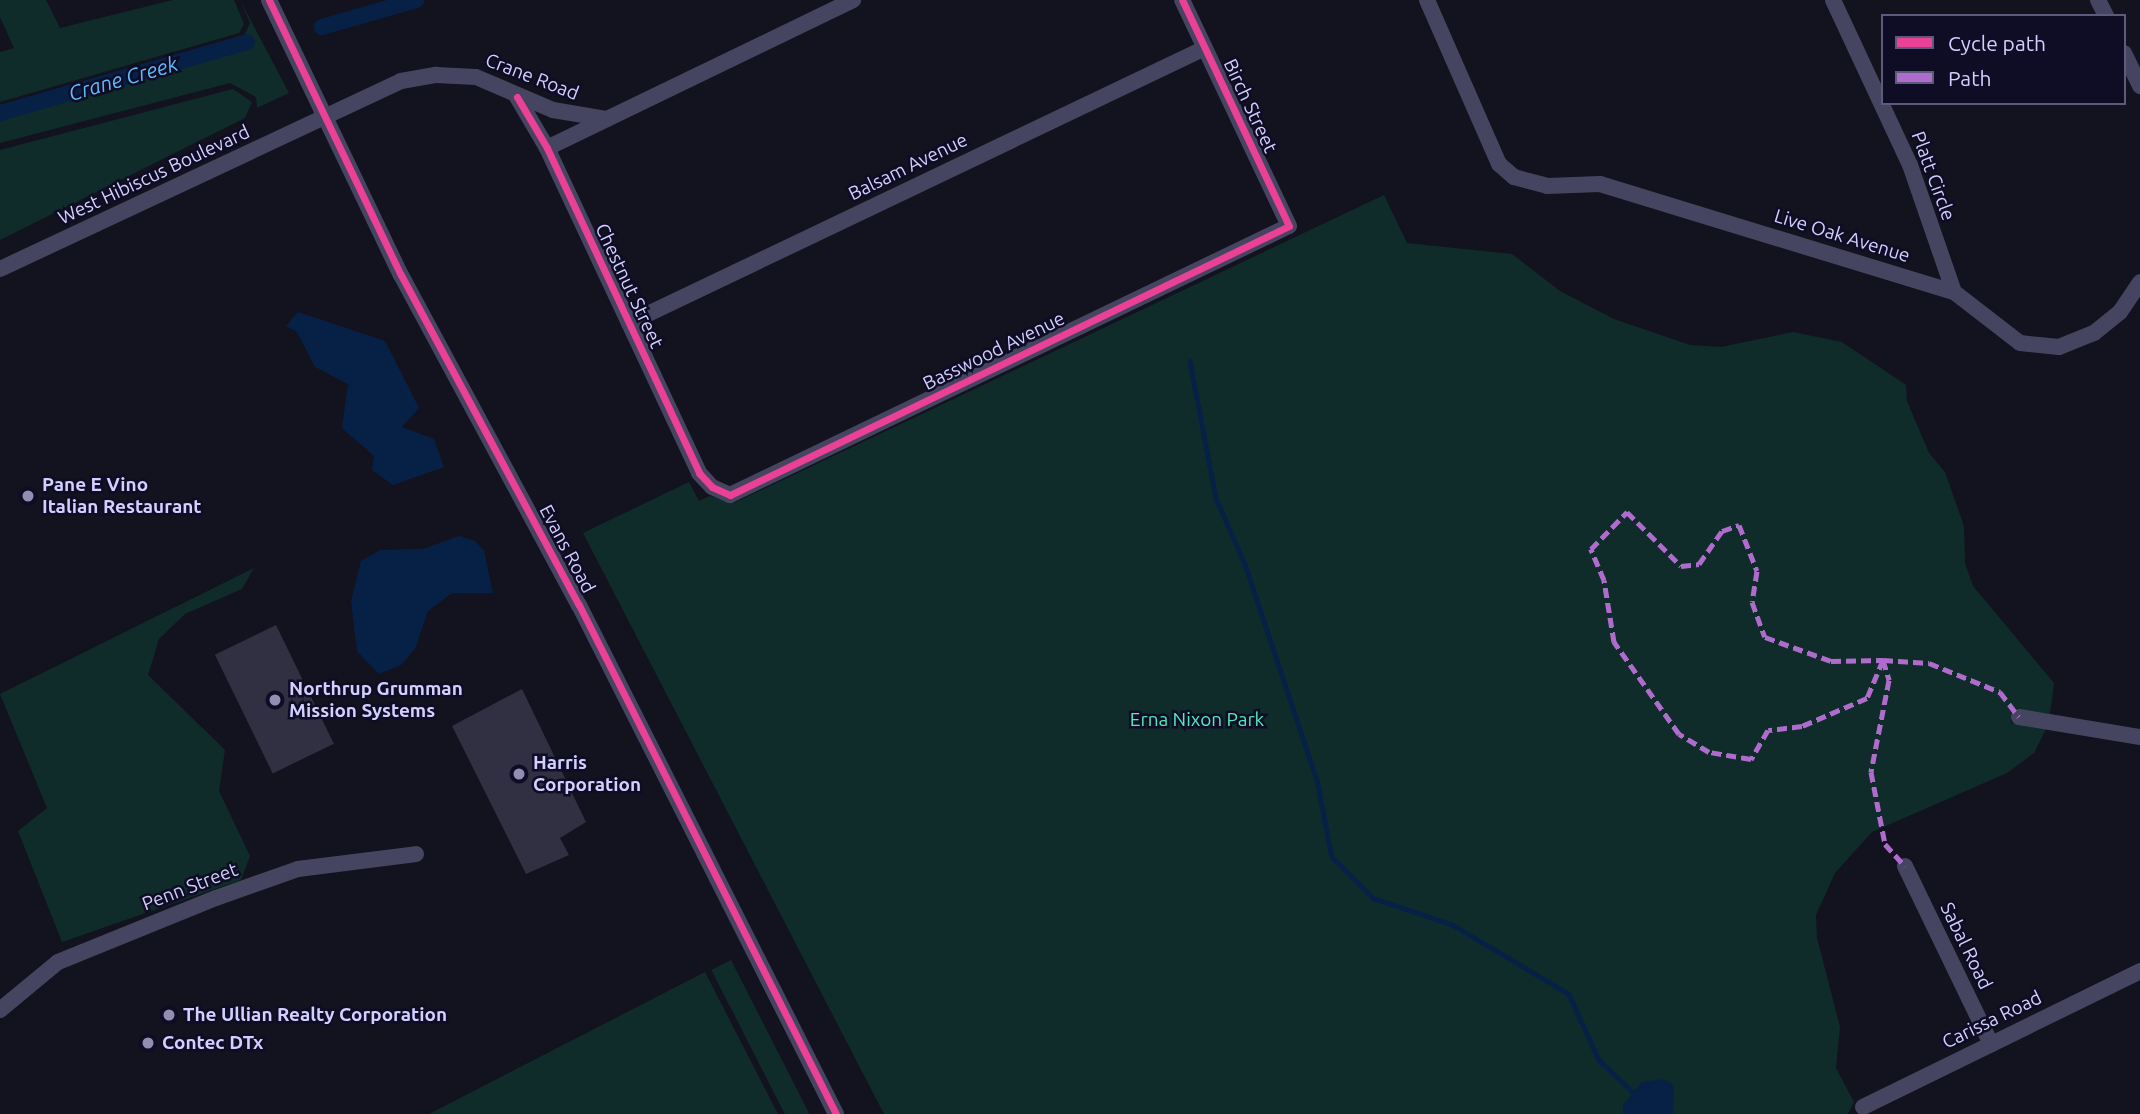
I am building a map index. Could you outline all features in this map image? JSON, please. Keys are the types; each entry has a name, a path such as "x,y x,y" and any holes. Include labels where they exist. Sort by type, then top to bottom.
{"street":[{"name":"Evans Road","path":"269,0 401,275 592,630 836,1114"},
{"name":"Crane Road","path":"547,148 853,0"},
{"name":"Birch Street","path":"1182,0 1289,226"},
{"name":"Live Oak Avenue","path":"1427,0 1499,164 1514,177 1547,186 1600,184 1954,292 2020,343 2059,347 2094,334 2120,312 2140,282"},
{"name":"Platt Circle","path":"1833,0 1881,103"},
{"name":"Balsam Avenue","path":"629,323 1205,48"},
{"path":"2126,57 2140,86"},
{"name":"Crane Road","path":"325,118 401,81 436,75 476,77 517,97 587,120 607,119"},
{"name":"Chestnut Street","path":"517,97 547,148 699,473 712,487"},
{"name":"Platt Circle","path":"1882,105 1910,165 1954,292"},
{"name":"West Hibiscus Boulevard","path":"0,269 325,118"},
{"name":"Basswood Avenue","path":"712,487 730,495 1289,226"},
{"path":"2019,716 2140,737"},
{"name":"Penn Street","path":"0,1010 58,962 216,898 298,869 416,854"},
{"name":"Sabal Road","path":"1905,866 1992,1044"},
{"name":"Carissa Road","path":"1863,1107 2140,971"}],"green space":[{"path":"0,0 46,0 60,28 173,0 234,0 244,24 239,33 0,102 0,52 14,48 0,17"},
{"path":"240,0 289,93 257,108 256,97 230,83 0,143 0,109 242,40 250,23"},
{"path":"233,89 252,102 245,118 0,240 0,150"},
{"name":"Erna Nixon Park","path":"1384,195 1407,243 1512,254 1560,291 1614,319 1690,345 1721,347 1793,332 1842,342 1906,385 1907,401 1929,453 1945,472 1964,526 1965,563 1973,586 2054,683 2050,714 2012,708 2011,723 2046,729 2034,753 2007,773 1872,832 1835,873 1816,915 1817,938 1840,1027 1836,1068 1854,1102 1848,1114 884,1114 583,533 689,482 699,501 710,496 734,503"},
{"path":"254,568 242,589 185,614 159,639 148,675 225,750 219,791 250,856 241,880 62,942 18,831 47,808 0,694"},
{"path":"731,960 809,1113 785,1114 711,970"},
{"path":"705,972 778,1114 429,1114"}],"water":[{"path":"298,312 385,341 419,408 402,427 434,439 444,467 393,485 372,470 374,456 342,428 348,384 315,367 297,332 286,326"},
{"path":"459,536 475,541 484,551 493,593 452,593 428,611 415,649 401,665 379,674 357,651 351,601 361,561 380,550 423,549"},
{"path":"1663,1079 1674,1085 1673,1114 1623,1114 1623,1105 1642,1082"}],"building":[{"name":"Northrup Grumman Mission Systems","path":"276,625 334,744 273,773 215,655"},
{"name":"Harris Corporation","path":"522,689 586,822 560,838 569,855 526,874 452,726"}],"waterway":[{"name":"Crane Creek","path":"322,27 416,0"},
{"name":"Crane Creek","path":"0,113 247,42"},
{"path":"1190,361 1216,498 1245,564 1317,780 1332,857 1373,898 1453,925 1569,994 1599,1060 1633,1092"}],"marked path":[{"path":"1883,660 1867,698 1802,726 1768,730 1751,759 1709,752 1679,734 1614,642 1604,580 1591,549 1627,512 1681,566 1699,564 1722,531 1739,525 1757,571 1752,602 1765,637 1831,661 1883,660 1929,663 2000,692 2019,717"},
{"path":"1883,660 1889,680 1871,772 1885,844 1905,866"}],"cycle path":[{"path":"269,0 401,275 579,605 836,1114"},
{"path":"517,97 547,148 699,473 712,487 730,495 1289,226 1182,0"}],"place":[{"name":"Pane E Vino Italian Restaurant","path":"28,496"},
{"name":"Northrup Grumman Mission Systems","path":"275,700"},
{"name":"Harris Corporation","path":"519,774"},
{"name":"The Ullian Realty Corporation","path":"169,1015"},
{"name":"Contec DTx","path":"148,1043"}]}
